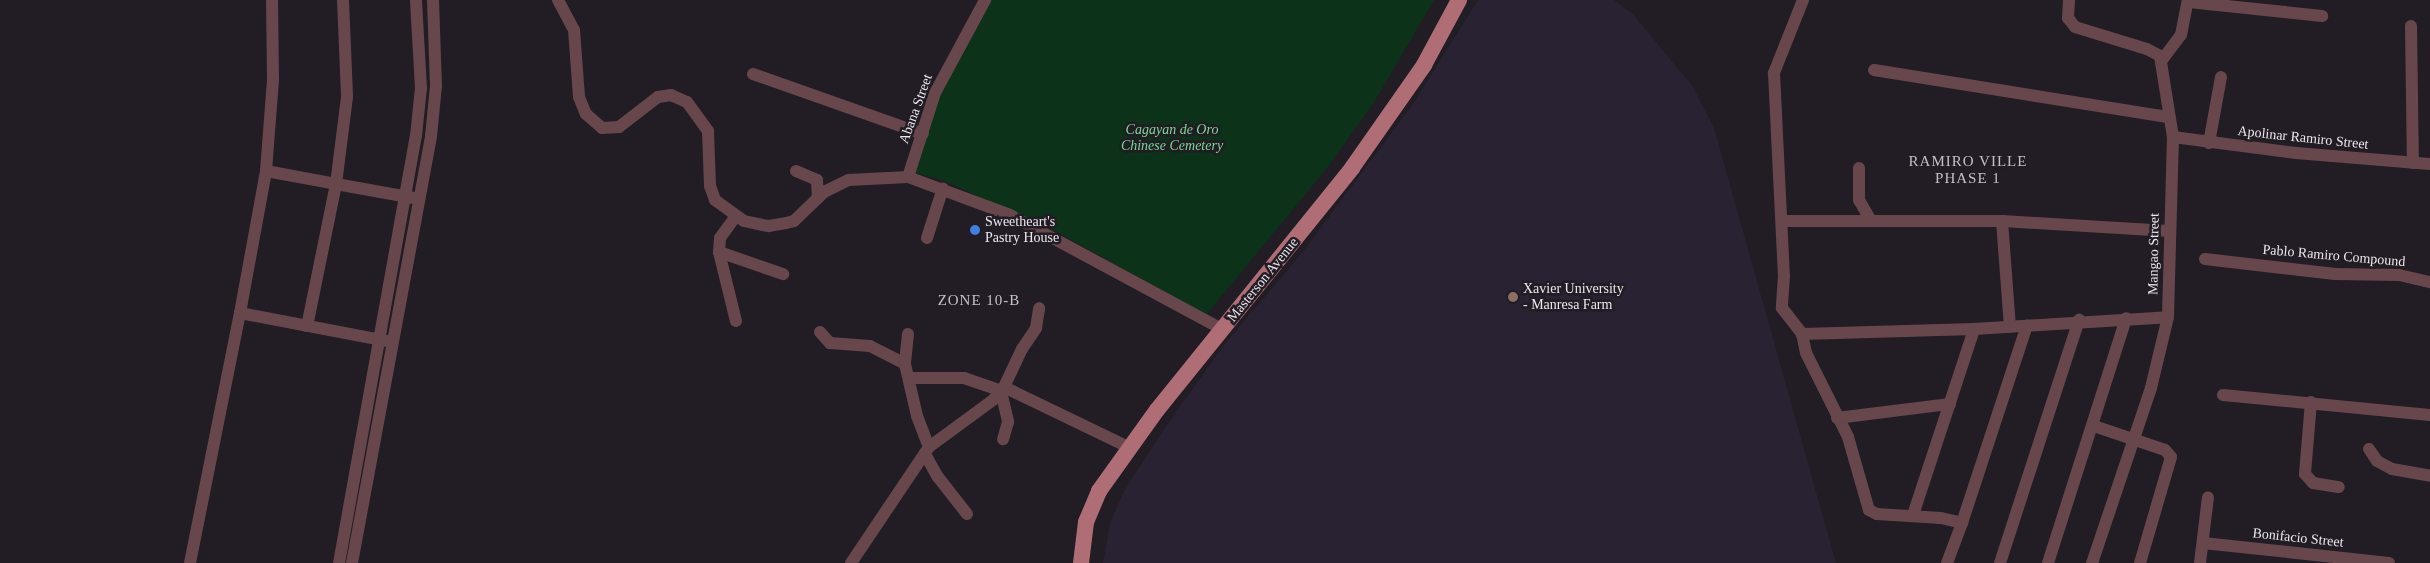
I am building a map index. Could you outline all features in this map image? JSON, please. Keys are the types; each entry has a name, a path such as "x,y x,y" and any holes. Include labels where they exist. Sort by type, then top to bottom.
{"main road":[{"name":"Masterson Avenue","path":"1081,563 1086,522 1099,492 1130,448 1222,330 1352,168 1424,65 1459,0"}],"street":[{"path":"190,563 266,172 273,79 272,0"},
{"path":"307,326 336,184 347,97 343,0"},
{"path":"352,563 394,342 414,198 421,88 416,0"},
{"path":"339,563 379,339 414,198 436,86 433,0"},
{"path":"558,0 574,30 580,97 586,114 602,128 620,127 658,97 672,95 687,102 708,131 710,186 714,200 736,216 758,225 786,224 794,221 818,198 849,180 908,177 943,188 1018,220 1222,330"},
{"name":"Abana Street","path":"908,177 935,93 984,0"},
{"path":"1803,0 1774,73 1773,94 1784,276 1782,308 1802,334 1806,353 1848,437 1869,510 1877,514 1913,515 1962,523"},
{"path":"2069,0 2068,18 2075,28 2147,48 2162,60 2181,35 2189,1 2322,16"},
{"path":"2411,26 2413,163"},
{"name":"Mangao Street","path":"2092,563 2162,349 2168,317 2173,137 2162,60"},
{"path":"1874,70 2169,117"},
{"path":"753,74 923,134"},
{"path":"2209,143 2222,77"},
{"path":"421,88 436,86"},
{"name":"Apolinar Ramiro Street","path":"2173,137 2209,143 2430,164"},
{"path":"1859,168 1859,200 1870,219"},
{"path":"796,171 817,180 818,198"},
{"path":"266,172 414,198"},
{"path":"926,238 943,188"},
{"path":"736,216 720,238 718,252 736,321"},
{"path":"1782,221 1870,219 2002,221 2169,231"},
{"path":"2002,221 2010,327"},
{"path":"718,252 783,274"},
{"name":"Pablo Ramiro Compound","path":"2205,259 2335,274 2399,276 2430,282"},
{"path":"851,563 927,450 993,400 1003,389 1022,349 1036,328 1039,308"},
{"path":"240,313 394,342"},
{"path":"1802,334 1974,329 2027,326 2079,320 2168,317"},
{"path":"2048,563 2094,426 2126,318"},
{"path":"2000,563 2046,429 2079,320"},
{"path":"1947,563 2027,326"},
{"path":"1913,515 1974,329"},
{"path":"820,332 830,343 870,346 905,364"},
{"path":"908,334 905,364 927,450 938,477 967,514"},
{"path":"909,378 964,378 1003,389 1130,448"},
{"path":"1003,389 1008,413 1003,439"},
{"path":"2223,395 2430,415"},
{"path":"2311,402 2305,474 2313,483 2339,487"},
{"path":"1837,418 1950,404"},
{"path":"2094,426 2165,450 2171,457 2140,563"},
{"path":"2369,449 2377,461 2392,469 2430,476"},
{"path":"2200,563 2208,497"},
{"name":"Bonifacio Street","path":"2203,543 2389,563"}],"shaded area":[{"name":"Xavier University - Manresa Farm","path":"1478,0 1614,0 1633,14 1693,87 1714,128 1836,563 1103,563 1110,523 1124,491 1171,419 1228,340 1302,253 1413,104"}],"green space":[{"name":"Cagayan de Oro Chinese Cemetery","path":"988,0 1434,0 1373,104 1327,168 1206,315 1055,231 942,180 912,172 937,93"}],"place":[{"name":"Sweetheart's Pastry House","path":"975,230"},
{"name":"Xavier University - Manresa Farm","path":"1513,297"}],"district":[{"name":"RAMIRO VILLE PHASE 1","path":"1968,170"},
{"name":"ZONE 10-B","path":"979,301"}]}
